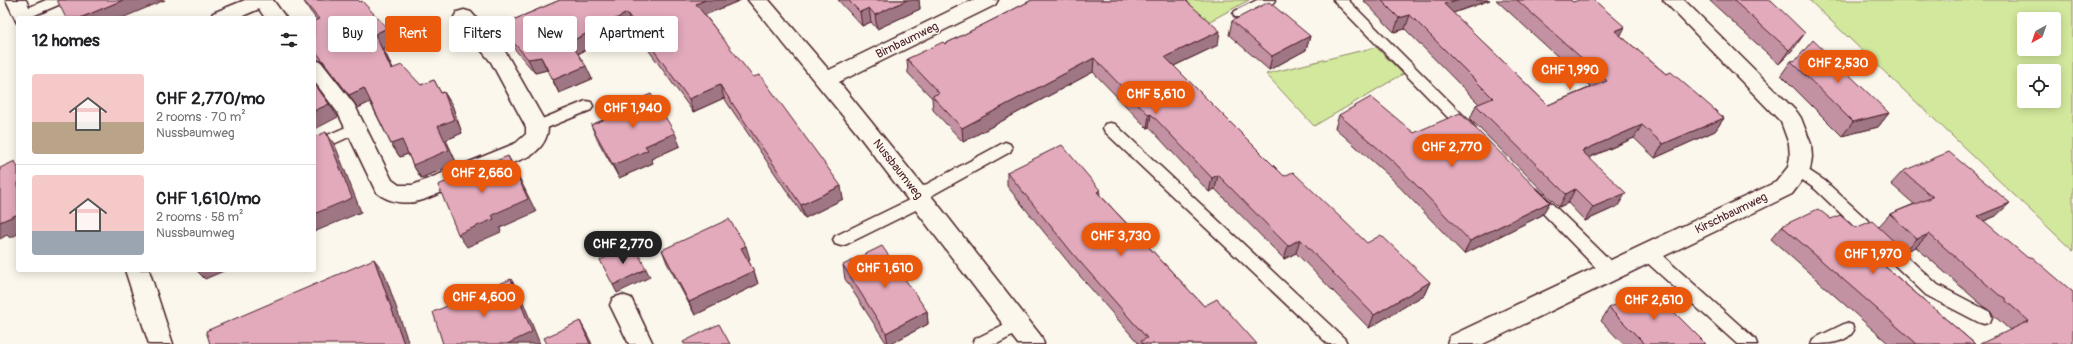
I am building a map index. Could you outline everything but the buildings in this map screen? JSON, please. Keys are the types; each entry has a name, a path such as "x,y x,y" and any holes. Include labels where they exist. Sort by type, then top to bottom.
{"street":[{"path":"225,16 262,0 274,16"},
{"name":"Nussbaumweg","path":"758,0 827,79 921,198 1032,344"},
{"name":"Birnbaumweg","path":"827,79 988,0"},
{"path":"1674,0 1790,118 1800,144 1801,157 1799,170"},
{"path":"316,70 347,109 384,186 391,192 403,195 415,194 524,149 532,143 537,134 537,127 499,58 494,52"},
{"name":"Kirschbaumweg","path":"1459,344 1784,188 1799,170"},
{"path":"138,272 161,344"},
{"path":"622,305 640,344"}],"lane":[{"path":"21,11 58,0"},
{"path":"1240,14 1268,0"},
{"path":"1340,0 1481,141"},
{"path":"537,127 586,106"},
{"path":"316,146 355,128"},
{"path":"1110,128 1339,344"},
{"path":"841,240 921,198 1005,148"},
{"path":"1799,170 1820,185 1932,290 1984,317"},
{"path":"1526,187 1610,271"},
{"path":"1648,253 1749,344"},
{"path":"981,344 1017,324"},
{"path":"1819,344 1846,330"}],"green space":[{"path":"1122,0 1249,0 1171,42"},
{"path":"1809,0 2073,0 2073,251"},
{"path":"1376,47 1403,74 1314,126 1266,74"}]}
